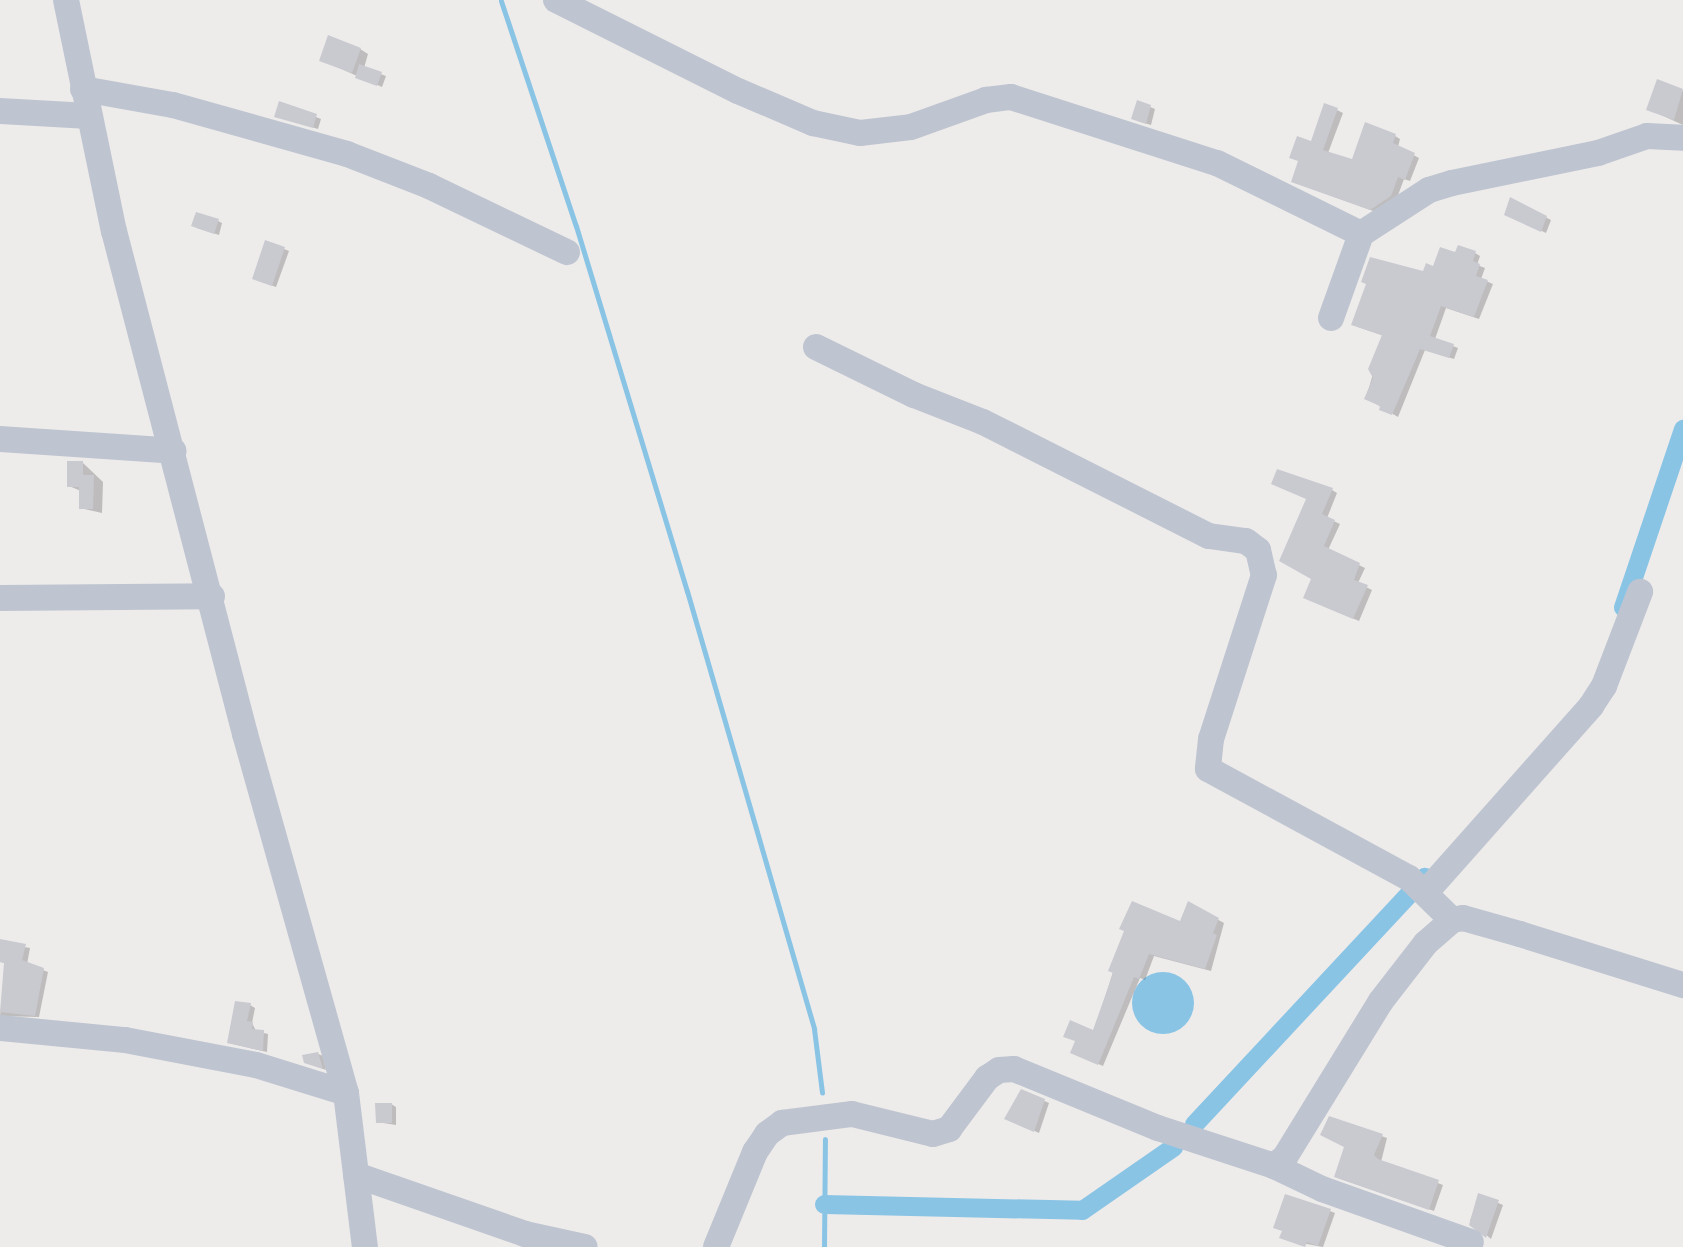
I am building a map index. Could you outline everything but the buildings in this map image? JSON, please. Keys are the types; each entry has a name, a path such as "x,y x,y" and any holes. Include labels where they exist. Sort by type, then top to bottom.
{"street":[{"path":"66,0 114,232 212,596 245,734 346,1093 365,1247"},
{"path":"556,0 726,86 813,123 860,133 911,127 986,100 1011,97 1217,163 1361,234"},
{"path":"83,89 173,105 347,154 429,186 567,252"},
{"path":"0,111 89,116"},
{"path":"1331,318 1361,234 1429,190 1598,153 1647,136 1683,138"},
{"path":"816,347 914,395 983,422 1209,536 1246,541 1258,550 1264,575 1211,739 1208,769 1419,886 1452,920"},
{"path":"0,439 174,451"},
{"path":"1419,886 1591,706 1604,686 1640,592"},
{"path":"0,598 212,596"},
{"path":"1274,1166 1285,1157 1381,1001 1426,943 1452,920 1464,918 1509,930 1683,985"},
{"path":"0,1028 125,1040 256,1065 346,1093"},
{"path":"716,1247 755,1153 766,1134 782,1123 852,1114 933,1134 949,1129 987,1078 999,1070 1014,1069 1158,1128 1274,1166 1322,1189 1471,1242"},
{"path":"356,1175 525,1234 585,1247"}],"water":[{"path":"1157,972 1169,972 1185,981 1192,991 1192,1015 1185,1025 1169,1034 1157,1034 1146,1029 1137,1020 1132,1009 1132,997 1137,986 1146,977"}],"waterway":[{"path":"501,1 576,226 687,591 814,1029 822,1092"},
{"path":"1623,607 1683,429"},
{"path":"1194,1124 1424,877"},
{"path":"824,1247 825,1139"},
{"path":"824,1204 1082,1210 1173,1147"}]}
